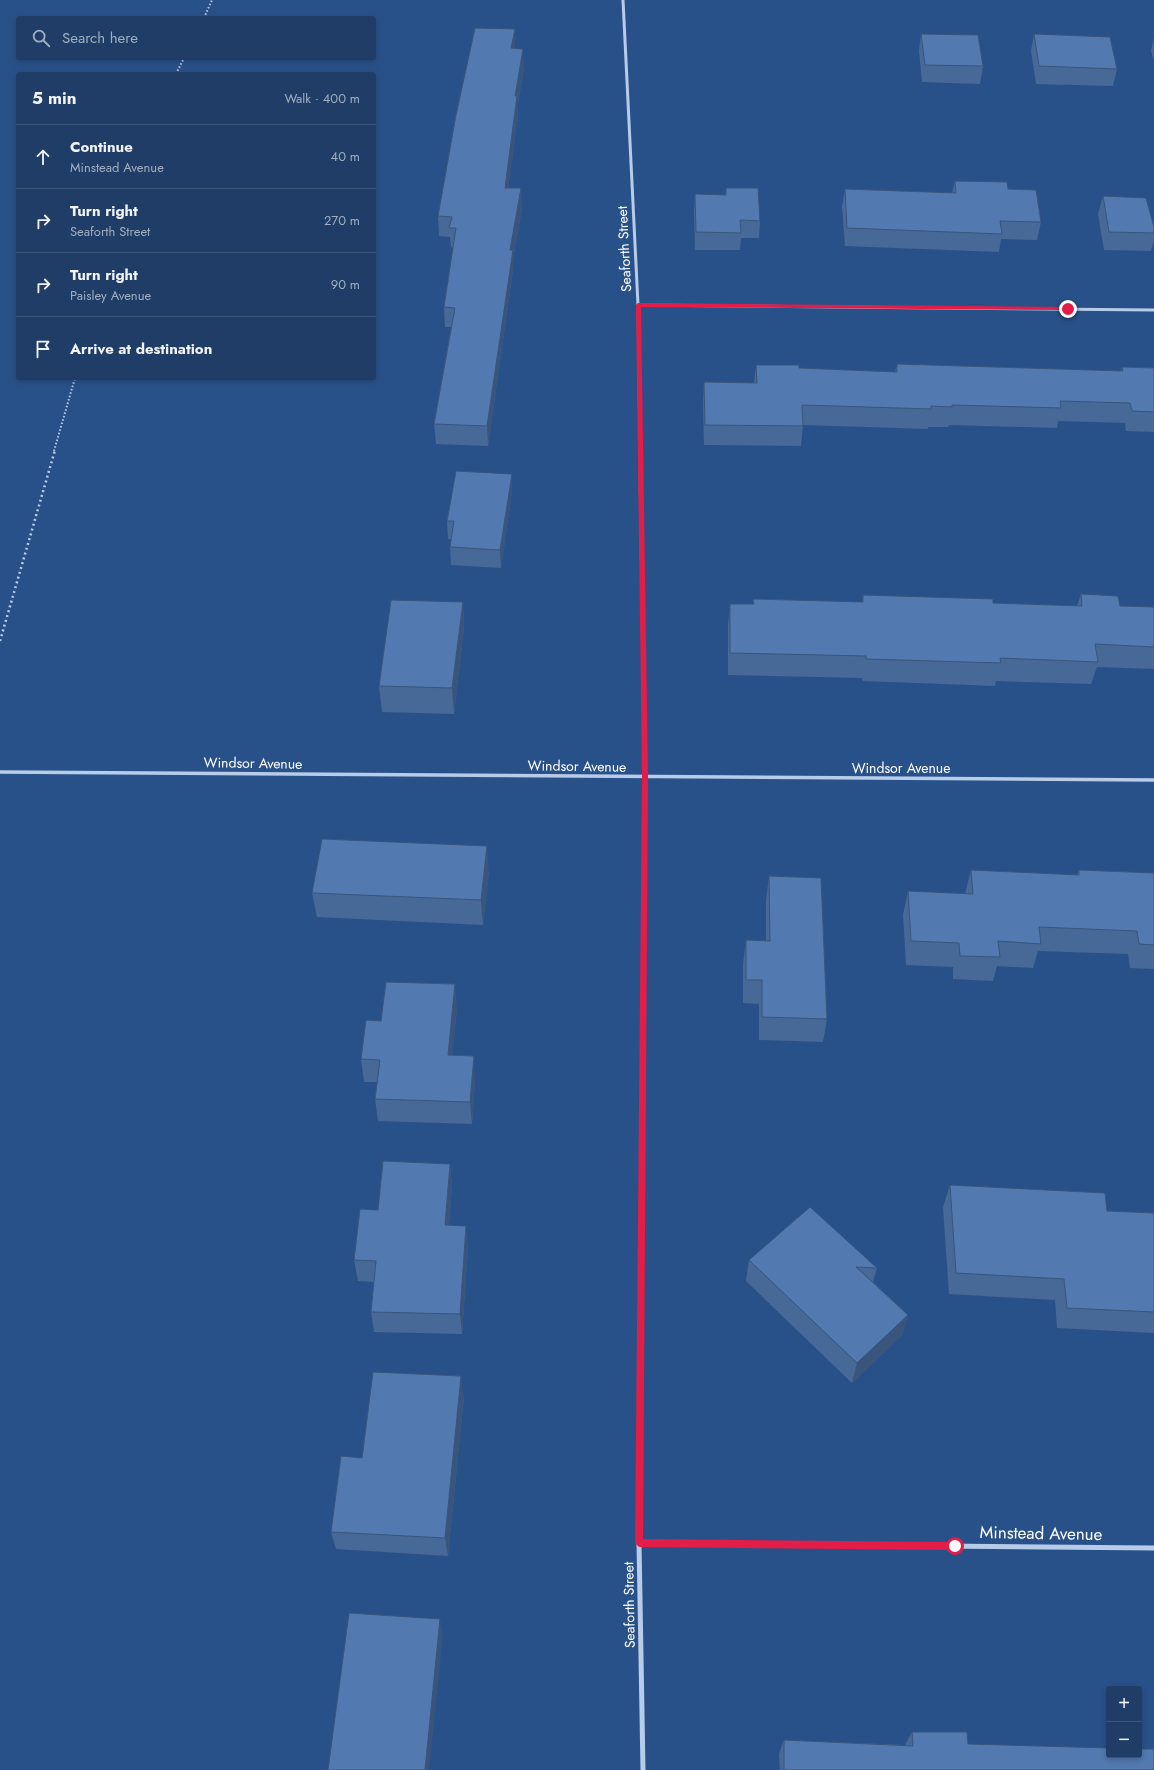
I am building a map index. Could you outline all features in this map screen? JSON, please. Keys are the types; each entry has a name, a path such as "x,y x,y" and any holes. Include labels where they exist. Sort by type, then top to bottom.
{"street":[{"name":"Seaforth Street","path":"623,0 638,305 645,777 639,1543 643,1770"},
{"path":"638,305 1154,310"},
{"name":"Windsor Avenue","path":"0,772 1154,780"},
{"name":"Minstead Avenue","path":"639,1543 1154,1548"}],"path":[{"path":"205,16 212,0"},
{"path":"177,72 183,60"},
{"path":"0,641 74,380"}],"building":[{"path":"475,28 515,29 511,48 523,49 515,96 517,96 505,188 521,188 510,250 513,250 487,426 434,424 455,308 444,307 456,228 449,228 452,217 438,216 456,115"},
{"path":"921,34 978,35 983,66 925,65"},
{"path":"1034,34 1110,37 1117,69 1039,66"},
{"path":"955,181 1007,182 1008,189 1036,190 1041,222 1000,221 1002,234 847,228 845,189 956,193"},
{"path":"726,188 758,188 760,221 740,220 741,233 696,232 695,194 726,195"},
{"path":"1103,196 1146,198 1154,227 1154,233 1109,232"},
{"path":"897,364 1123,371 1122,367 1154,368 1154,412 1132,411 1130,403 1060,401 1061,408 952,405 952,407 931,406 931,409 802,405 803,426 705,425 704,382 757,383 756,365 799,365 799,368 897,372"},
{"path":"456,471 512,474 500,550 450,547 454,521 447,521"},
{"path":"1081,594 1118,596 1120,606 1154,607 1154,647 1095,644 1098,662 1000,658 1001,663 866,659 866,656 730,653 730,604 754,604 753,599 863,602 863,595 993,599 993,603 1082,606"},
{"path":"391,600 463,602 452,688 379,686"},
{"path":"322,839 487,846 481,900 312,893"},
{"path":"971,870 1079,875 1079,870 1154,873 1154,945 1139,944 1137,931 1039,927 1041,944 998,941 1000,957 960,956 959,943 911,941 908,891 973,894"},
{"path":"769,876 821,878 827,1019 762,1017 762,980 746,980 746,940 770,941"},
{"path":"386,982 455,984 448,1055 474,1056 470,1102 375,1099 380,1060 361,1059 366,1020 381,1021"},
{"path":"383,1161 450,1164 445,1225 466,1226 460,1314 371,1312 376,1261 354,1260 360,1209 378,1210"},
{"path":"950,1185 1105,1193 1107,1211 1154,1213 1154,1312 1067,1308 1064,1279 956,1273"},
{"path":"810,1207 877,1268 856,1267 908,1315 857,1363 749,1260"},
{"path":"373,1372 461,1376 445,1538 331,1532 341,1456 362,1458"},
{"path":"349,1613 440,1619 425,1770 328,1770"},
{"path":"912,1732 967,1732 968,1744 1106,1748 1106,1758 1142,1758 1142,1749 1154,1749 1154,1770 784,1770 784,1740 913,1746"}],"route":[{"path":"955,1546 639,1543 645,777 638,305 1068,309"}]}
